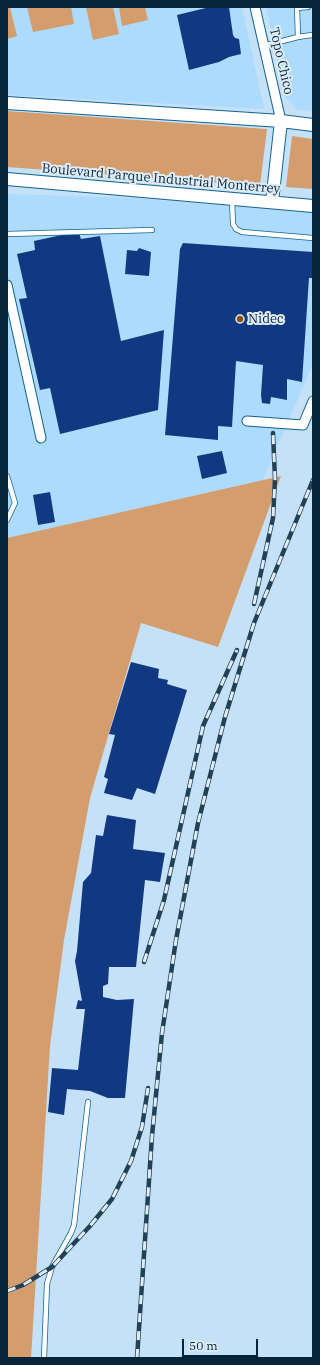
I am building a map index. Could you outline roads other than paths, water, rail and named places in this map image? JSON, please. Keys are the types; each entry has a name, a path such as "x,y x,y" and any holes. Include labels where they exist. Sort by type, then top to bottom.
{"street":[{"name":"Topo Chico","path":"256,7 263,46 281,121"},
{"path":"7,103 281,121 313,125"},
{"path":"272,202 281,121"},
{"name":"Boulevard Parque Industrial Monterrey","path":"7,180 313,206"},
{"path":"7,286 41,438"},
{"path":"247,421 303,425 313,401"}],"lane":[{"path":"298,37 297,7 308,7"},
{"path":"263,46 312,35"},
{"path":"232,198 233,224 236,229 242,232 313,238"},
{"path":"7,234 152,230"},
{"path":"7,476 15,503 7,520"},
{"path":"44,1358 47,1284 52,1267 74,1225 88,1102"}],"railway":[{"path":"254,604 273,518 275,479 273,433"},
{"path":"137,1358 152,1136 162,1033 176,940 198,823 225,717 254,623 313,480"},
{"path":"144,962 164,900 203,726 237,650"},
{"path":"7,1291 23,1285 52,1267 90,1226 112,1199 131,1161 142,1127 148,1088"}],"place":[{"name":"Nidec","path":"240,319"}]}
